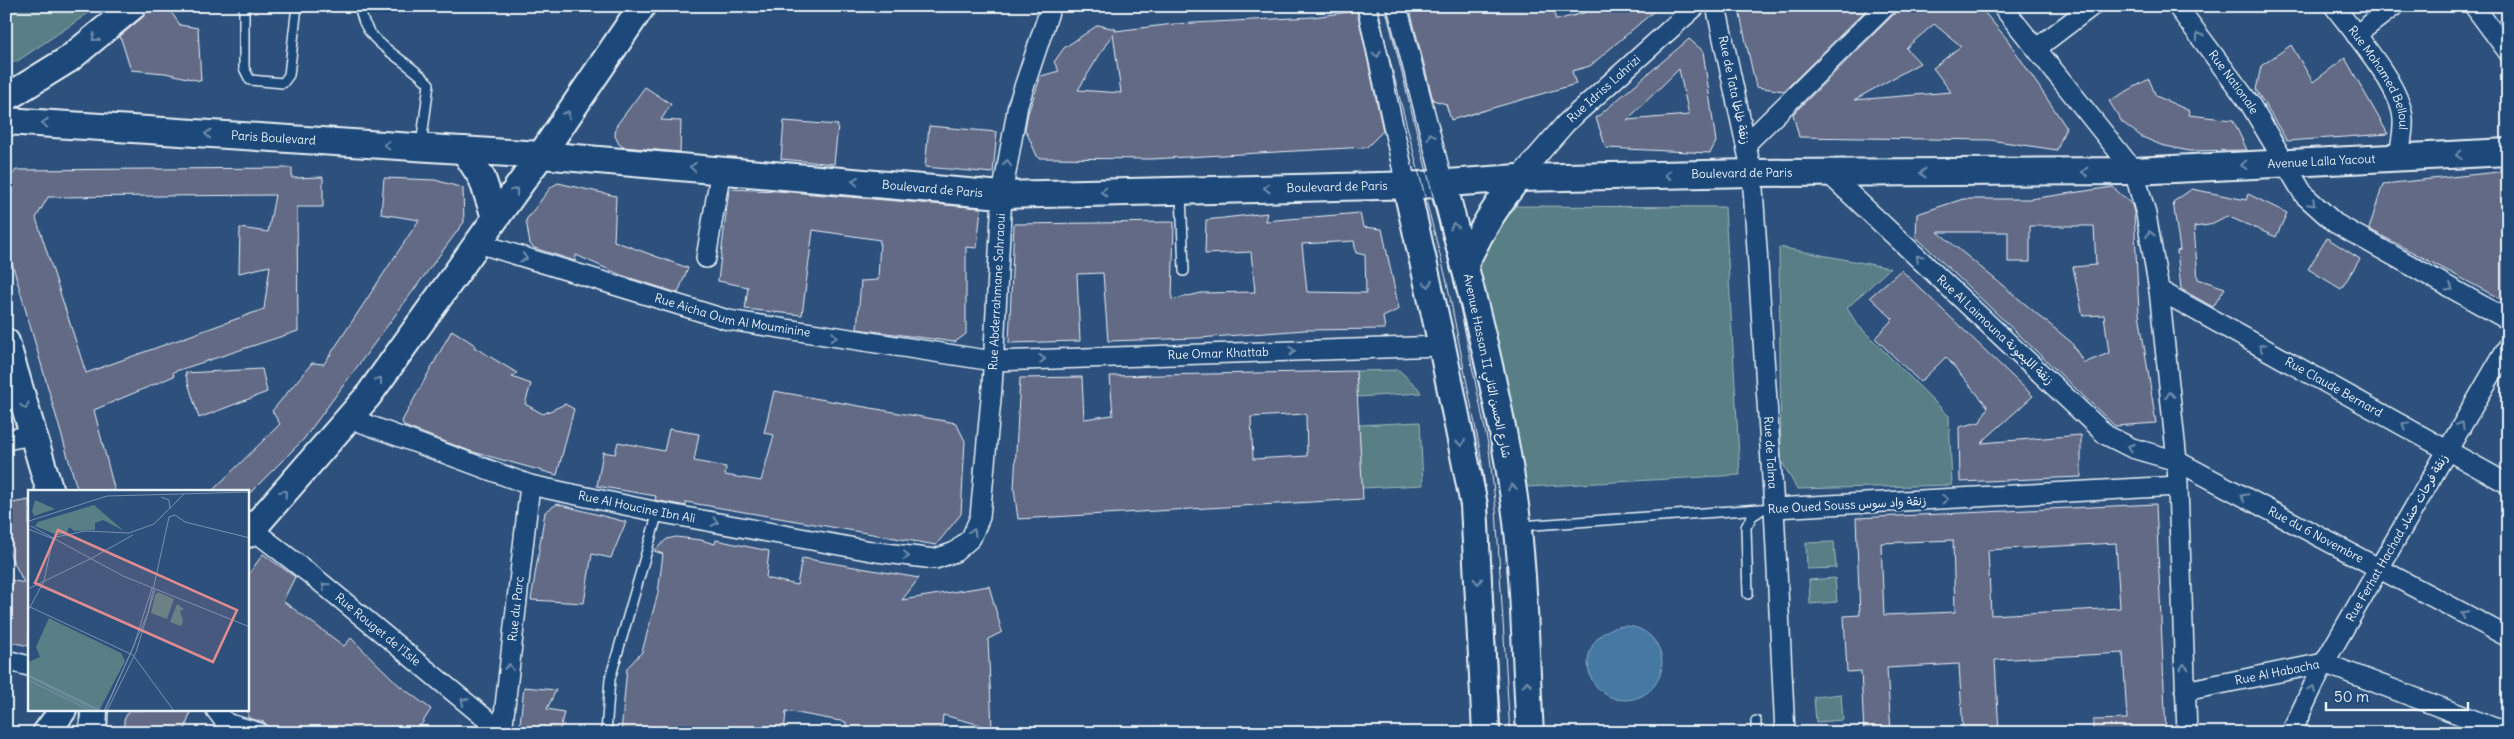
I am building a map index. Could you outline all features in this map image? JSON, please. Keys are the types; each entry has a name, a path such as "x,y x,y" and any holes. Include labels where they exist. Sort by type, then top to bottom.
{"main road":[{"path":"6,98 69,59 133,6"},
{"path":"250,532 368,396 541,155 642,6"},
{"name":"Paris Boulevard","path":"6,121 541,155"},
{"path":"464,150 482,178 495,217"},
{"name":"Avenue Lalla Yacout","path":"2134,171 2508,152"},
{"name":"Boulevard de Paris","path":"541,155 721,169 1002,195 1406,185 1518,178 1752,173 2134,171"},
{"path":"1464,266 1480,230 1496,205 1518,178"},
{"name":"Avenue Hassan II شارع الحسن الثاني","path":"1443,183 1504,440 1517,526 1530,733"},
{"path":"1406,185 1442,346 1474,505 1486,733"},
{"path":"6,342 49,490"},
{"path":"46,733 62,712"},
{"path":"94,712 94,733"}],"street":[{"name":"Rue Abderrahmane Sahraoui","path":"935,559 946,556 964,545 971,538 980,517 993,361 1002,195 1018,105 1052,6"},
{"path":"1367,6 1406,185"},
{"name":"Avenue Hassan II شارع الحسن الثاني","path":"1397,6 1443,183"},
{"name":"Rue Idriss Lahrizi","path":"1518,178 1566,123 1696,6"},
{"name":"Rue de Tata زنقة طاطا","path":"1716,6 1752,173"},
{"path":"1746,144 1886,6"},
{"path":"2002,6 2134,171 2146,214 2159,290 2177,461 2187,733"},
{"path":"2037,48 2092,6"},
{"name":"Rue Nationale","path":"2177,6 2250,104 2304,195 2335,223 2508,320"},
{"name":"Rue Mohamed Belloul","path":"2334,6 2387,80 2400,104 2403,118 2399,158"},
{"path":"2356,35 2394,6"},
{"path":"2474,6 2508,52"},
{"path":"706,258 721,169"},
{"name":"Rue de Talma","path":"1752,173 1767,509 1785,733"},
{"name":"Rue Al Laimouna زنقة الليمونة","path":"1828,173 2106,435 2132,448 2177,461"},
{"name":"Rue Aicha Oum Al Mouminine","path":"478,243 728,320 929,353 993,361"},
{"name":"Rue Claude Bernard","path":"2159,290 2508,484"},
{"name":"Rue Omar Khattab","path":"993,361 1442,346"},
{"name":"Rue Ferhat Hachad زنقة فرحات حشاد","path":"2291,733 2324,664 2508,346"},
{"name":"Rue Al Houcine Ibn Ali","path":"349,418 530,485 658,512 878,552 935,559"},
{"path":"6,440 33,435"},
{"name":"Rue du 6 Novembre","path":"2177,461 2508,637"},
{"name":"Rue du Parc","path":"502,732 530,485"},
{"name":"Rue Oued Souss زنقة واد سوس","path":"1767,509 2178,486"},
{"name":"Rue Rouget de l'Isle","path":"250,532 319,581 502,732"},
{"path":"6,660 28,666"},
{"name":"Rue Al Habacha","path":"2185,691 2324,664 2508,733"},
{"path":"218,712 226,723 260,733"}],"lane":[{"path":"244,6 244,68 250,80 283,82 289,75 297,6"},
{"path":"360,6 361,18 373,38 420,74 428,84 421,146"},
{"path":"1181,190 1184,271"},
{"path":"1748,594 1746,527 1752,516 1767,509"},
{"name":"Rue Oued Souss زنقة واد سوس","path":"1517,526 1767,509"},
{"path":"606,733 610,680 658,512"},
{"path":"1756,720 1756,733"}],"green space":[{"path":"6,6 99,6 16,62 6,63"},
{"path":"1504,206 1725,207 1740,475 1527,487 1475,261"},
{"path":"1779,247 1890,268 1847,308 1857,324 1949,416 1952,485 1797,489 1781,460"},
{"path":"1399,370 1421,393 1357,397 1356,371"},
{"path":"1420,422 1423,485 1362,488 1359,425"},
{"path":"1834,542 1836,568 1807,569 1806,543"},
{"path":"1835,578 1837,602 1810,604 1809,580"},
{"path":"1841,694 1843,720 1816,722 1814,697"}],"water":[{"path":"1625,626 1639,629 1651,637 1659,649 1662,663 1659,677 1651,689 1639,697 1625,700 1611,697 1599,689 1591,677 1588,663 1591,649 1599,637 1611,629"}],"building":[{"path":"148,6 167,6 180,25 198,28 201,81 165,73 131,70 120,36 143,17"},
{"path":"1409,6 1552,6 1556,20 1584,13 1591,6 1660,6 1590,66 1572,71 1576,84 1451,120 1446,104 1433,100"},
{"path":"1738,6 1870,6 1784,91 1756,87"},
{"path":"1897,6 1979,6 2007,39 2066,127 2057,150 1990,140 1799,137 1793,114 1894,14","holes":["1934,24 1961,46 1933,68 1951,92 1854,100 1920,63 1906,48"]},
{"path":"1357,11 1383,131 1367,147 1151,159 1038,158 1025,129 1028,113 1041,76 1059,71 1054,62 1064,48 1098,25 1116,29 1115,31 1174,24 1313,17","holes":["1113,33 1121,93 1078,90"]},
{"path":"1689,39 1703,51 1716,142 1710,153 1606,148 1596,118","holes":["1679,69 1689,115 1627,120"]},
{"path":"2291,45 2313,82 2345,58 2388,134 2287,141 2256,90 2261,66"},
{"path":"2149,79 2156,96 2190,111 2189,115 2233,120 2247,150 2189,151 2161,145 2142,137 2122,122 2109,101"},
{"path":"645,87 671,104 661,120 681,121 680,152 623,147 619,144 615,136 616,126"},
{"path":"784,121 838,125 834,164 781,159"},
{"path":"929,126 997,132 993,173 925,167"},
{"path":"292,168 292,178 323,177 323,207 297,207 298,331 173,372 174,376 94,410 114,490 77,490 6,242 6,184 16,170","holes":["275,195 268,232 240,228 239,273 270,266 264,309 86,373 36,218 48,197"]},
{"path":"2508,171 2508,303 2369,229 2383,184"},
{"path":"384,178 435,180 463,188 464,222 303,440 251,492 249,490 213,490 280,424 272,411 312,363 324,364 419,220 381,214"},
{"path":"558,183 616,196 614,241 688,268 678,293 621,275 576,255 575,261 534,248 530,244 526,220 551,187"},
{"path":"2113,187 2132,205 2134,212 2139,313 2156,423 2115,426 1916,237 1917,214 1963,199 2030,199","holes":["2030,226 2094,226 2096,265 2073,267 2083,316 2104,315 2109,353 2084,363 2071,342 1938,232 2008,232 2008,262 2030,262"]},
{"path":"729,189 778,191 981,208 977,248 966,247 966,334 955,342 857,329 861,281 878,280 880,240 813,230 802,315 745,309 748,287 718,281"},
{"path":"2192,189 2246,200 2248,194 2287,213 2276,237 2227,216 2209,225 2194,227 2198,279 2225,288 2213,307 2181,289 2177,251 2180,250 2173,202"},
{"path":"1267,213 1265,221 1360,213 1363,227 1382,229 1399,309 1383,317 1385,329 1305,330 1199,338 1108,341 1103,273 1077,274 1080,341 1009,343 1014,224 1174,222 1172,300 1201,293 1255,292 1251,252 1205,254 1206,220","holes":["1354,241 1356,253 1365,255 1366,293 1307,292 1302,244"]},
{"path":"2327,238 2360,259 2341,289 2308,269"},
{"path":"1901,270 2033,396 1981,443 2081,435 2081,477 1960,482 1959,427 1980,422 1988,407 1946,357 1920,382 1875,338 1893,319 1870,297"},
{"path":"452,330 475,345 474,347 517,373 512,377 531,384 525,404 543,414 565,404 574,409 557,475 470,451 404,426 402,421"},
{"path":"262,369 267,392 199,418 185,373"},
{"path":"1356,371 1363,499 1018,519 1014,489 1020,378 1082,377 1084,419 1113,415 1110,376","holes":["1306,414 1307,456 1253,459 1251,417"]},
{"path":"774,391 956,423 965,441 961,514 936,545 686,502 686,506 655,500 656,496 597,486 603,452 615,454 618,442 664,451 669,429 699,434 694,461 726,467 725,475 761,481 774,435 764,433"},
{"path":"28,500 28,646 6,641 6,579 24,583 6,546 6,504"},
{"path":"557,504 626,522 611,558 592,554 584,603 531,600 545,512"},
{"path":"2156,504 2166,733 2093,733 2093,720 2127,719 2123,653 1995,660 1999,733 1963,733 1959,664 1887,668 1891,733 1864,733 1861,671 1847,672 1844,616 1860,615 1856,518","holes":["1953,540 1955,612 1884,615 1881,543","2116,543 2120,608 1991,615 1988,550"]},
{"path":"676,537 715,544 716,540 769,551 766,578 797,585 802,558 919,578 902,600 989,586 1002,632 988,639 992,728 943,715 941,733 846,733 846,722 786,711 784,733 621,733 627,668 642,652 658,593 663,554 654,551 667,539"},
{"path":"263,554 295,577 283,601 344,646 351,638 400,686 431,709 416,733 300,733 269,727 264,722 248,718 249,574"},
{"path":"524,687 556,690 547,709 564,712 559,733 519,733"},
{"path":"128,712 190,712 184,733 124,733 124,720"}],"tram line":[{"path":"1376,6 1447,282 1480,450 1488,509 1501,733"},
{"path":"1385,6 1455,283 1489,449 1496,510 1510,733"}]}
